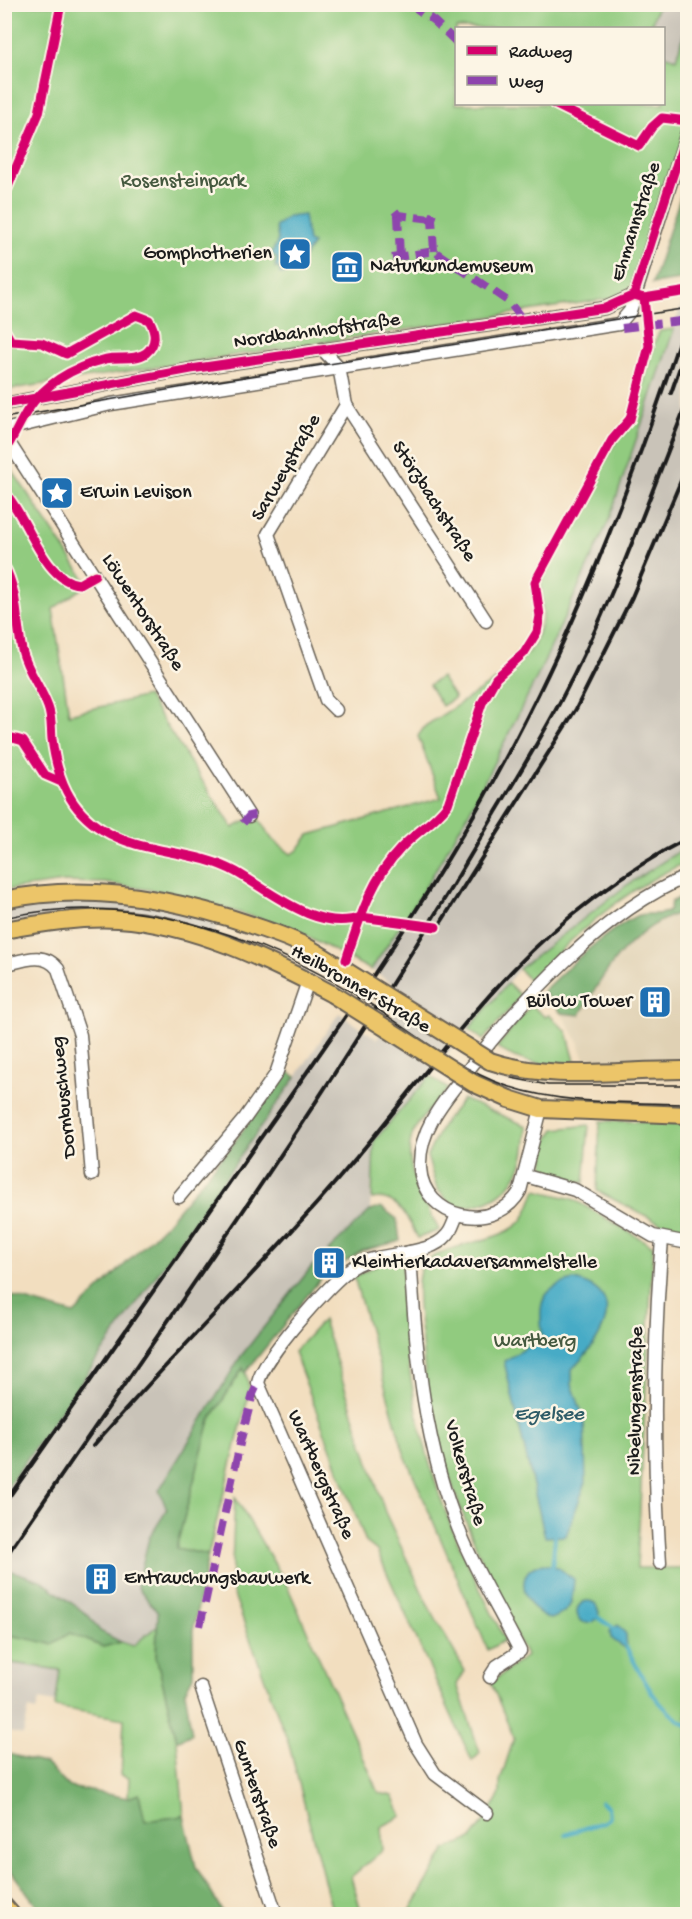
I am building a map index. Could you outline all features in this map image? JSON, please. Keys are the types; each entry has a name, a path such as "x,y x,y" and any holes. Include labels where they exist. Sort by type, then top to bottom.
{"main road":[{"name":"Heilbronner Straße","path":"4,900 64,892 103,892 175,903 229,917 288,938 346,971 490,1061 513,1068 542,1072 687,1070"},
{"name":"Heilbronner Straße","path":"4,930 72,920 140,922 219,941 332,994 472,1083 509,1099 541,1109 687,1114"},
{"path":"4,1906 11,1914"}],"street":[{"name":"Ehmannstraße","path":"620,324 630,311 687,129"},
{"name":"Nordbahnhofstraße","path":"4,404 115,382 605,308 634,296"},
{"name":"Nordbahnhofstraße","path":"4,430 111,404 620,324"},
{"path":"322,349 339,368"},
{"name":"Sarweystraße","path":"336,710 326,700 268,534 346,405 339,368"},
{"name":"Störzbachstraße","path":"346,405 486,621"},
{"name":"Löwentorstraße","path":"4,430 6,438 250,818"},
{"path":"541,1109 526,1176 514,1202 504,1211 474,1217 457,1215 442,1207 431,1196 423,1183 420,1170 421,1153 431,1120 498,1030 551,974 627,911 669,884 687,876"},
{"name":"Dornbuschweg","path":"4,965 42,958 51,961 58,969 80,1035 92,1175"},
{"path":"179,1197 245,1118 276,1074 308,981"},
{"path":"526,1176 575,1190 662,1240 687,1243"},
{"name":"Wartbergstraße","path":"457,1215 447,1235 426,1249 384,1254 353,1267 326,1291 271,1357 260,1372 258,1383 416,1744 435,1774 487,1813"},
{"name":"Nibelungenstraße","path":"660,1563 655,1442 662,1240"},
{"name":"Volkerstraße","path":"410,1252 415,1328 423,1396 443,1484 464,1542 520,1651 497,1666 490,1677"},
{"name":"Gunterstraße","path":"201,1687 276,1914"}],"shaded area":[{"path":"658,5 687,5 687,24 676,59 665,55 665,27 650,27"},
{"path":"687,288 687,846 627,885 519,969 374,1141 370,1211 329,1251 340,1261 331,1271 319,1263 313,1265 241,1356 159,1490 167,1510 149,1538 137,1585 158,1613 157,1626 133,1646 121,1642 100,1631 88,1615 40,1580 5,1569 5,1490 339,1013 377,1039 408,994 371,970 423,891 468,814 540,671 608,522"},
{"path":"44,900 134,901 217,919 215,934 172,922 5,922 4,907"},
{"path":"687,910 687,1063 587,1065 578,1041 561,1013 580,1015 604,971 631,942 676,913"},
{"path":"4,1662 61,1670 55,1703 39,1700 36,1711 29,1709 23,1735 5,1731"}],"green space":[{"name":"Rosensteinpark","path":"5,5 658,5 650,27 455,27 455,105 665,105 665,55 676,59 687,24 687,129 634,295 5,390"},
{"path":"687,176 687,279 652,284"},
{"path":"674,329 608,522 540,671 468,814 423,891 371,970 292,928 172,893 105,883 64,882 5,890 4,458 88,584 53,609 69,714 147,696 233,828 256,815 272,839 291,854 297,851 309,835 441,798 418,736 425,726 513,669 534,645 543,617 541,581 616,440 630,426 660,331"},
{"path":"441,677 455,698 442,706 429,685"},
{"path":"687,846 687,862 643,885 603,913 530,981 519,969 627,885"},
{"path":"687,894 687,910 668,917 636,938 600,981 580,1015 561,1013 543,991 609,933 639,915 669,911 671,902"},
{"path":"508,983 521,996 483,1040 469,1029"},
{"path":"531,1005 545,1017 549,1015 567,1032 576,1065 525,1061 497,1047"},
{"path":"286,1070 296,1077 5,1490 4,1314 11,1296 74,1314 165,1225 233,1144"},
{"path":"430,1076 448,1089 418,1123 411,1141 410,1154 415,1181 439,1230 418,1238 406,1216 395,1204 381,1198 372,1199 374,1141"},
{"path":"463,1099 527,1126 526,1140 522,1163 504,1191 486,1202 454,1207 437,1189 427,1156 443,1124"},
{"path":"600,1121 687,1122 687,1146 681,1147 684,1228 664,1225 597,1191"},
{"path":"589,1125 584,1183 543,1173 547,1141 555,1129"},
{"name":"Wartberg","path":"536,1190 573,1199 653,1246 637,1568 687,1568 687,1914 408,1914 446,1849 471,1839 489,1815 500,1793 500,1781 514,1738 491,1683 526,1656 472,1536 439,1443 426,1383 418,1310 418,1281 422,1267 442,1252 502,1234 514,1227 525,1216"},
{"path":"381,1207 397,1219 400,1241 362,1251 331,1271 340,1261 328,1251 370,1211"},
{"path":"384,1261 403,1262 403,1297 409,1368 423,1440 433,1474 457,1540 505,1640 488,1650 404,1453 354,1277"},
{"path":"319,1263 331,1271 323,1276 245,1373 243,1368 210,1420 176,1548 208,1555 193,1631 193,1676 185,1691 192,1734 177,1741 156,1656 158,1613 137,1586 149,1538 167,1510 159,1490 241,1356 313,1265"},
{"path":"323,1320 385,1512 429,1607 465,1671 457,1684 480,1753 472,1761 377,1551 366,1542 294,1352"},
{"path":"244,1367 250,1390 208,1555 176,1548 210,1420"},
{"path":"235,1497 286,1583 379,1793 393,1796 402,1816 381,1827 383,1850 351,1877 362,1914 334,1914 289,1745 231,1587"},
{"path":"5,1569 40,1580 88,1615 100,1631 121,1642 103,1647 70,1633 52,1644 5,1634"},
{"path":"157,1626 156,1656 177,1741 184,1816 144,1821 139,1794 128,1798 129,1778 121,1775 124,1719 55,1707 60,1670 5,1662 4,1634 10,1637 70,1633 103,1647 121,1642 133,1646"},
{"path":"5,1753 46,1764 69,1787 128,1798 139,1794 145,1821 184,1816 196,1867 224,1914 43,1914 5,1863"}],"water":[{"path":"304,215 308,242 313,244 293,272 280,274 279,268 275,268 277,259 272,253 278,240 276,226 288,217"},
{"name":"Egelsee","path":"574,1280 592,1287 602,1296 606,1307 605,1320 592,1346 572,1369 572,1384 584,1419 586,1482 566,1536 545,1537 504,1361 543,1338 541,1308 543,1300 553,1288"},
{"path":"543,1564 557,1567 574,1579 573,1593 568,1608 559,1616 551,1619 534,1609 525,1591 526,1574"},
{"path":"584,1601 592,1601 599,1608 599,1616 592,1623 584,1623 577,1616 577,1608"},
{"path":"618,1625 626,1634 627,1650 611,1638 610,1631"}],"waterway":[{"path":"552,1569 555,1537"},
{"path":"596,1616 616,1630"},
{"path":"626,1647 658,1700 676,1718 688,1726"},
{"path":"566,1834 604,1822 609,1818 608,1807 601,1802"}],"tram line":[{"path":"4,418 213,382 688,308"},
{"path":"4,918 51,911 99,909 146,914 193,924 240,938 327,978 470,1070 507,1086 573,1100 688,1104"},
{"path":"511,1078 548,1085 688,1085"}],"railway":[{"path":"4,1504 341,1023 424,897 476,811 540,691 595,568 644,442 688,314"},
{"path":"671,393 688,344"},
{"path":"4,1559 246,1207 364,1028 421,938 530,755 561,700 597,627 688,400"},
{"path":"440,924 576,709 632,597 688,464"},
{"path":"93,1446 333,1185 467,1021 514,969 552,932 595,897 618,880 688,838"}],"marked path":[{"path":"410,4 434,21 455,41"},
{"path":"395,211 398,215 432,219"},
{"path":"434,251 432,219 435,211"},
{"path":"398,215 400,257"},
{"path":"392,258 434,251 509,302 523,320"},
{"path":"622,328 688,320"},
{"path":"243,823 249,816 258,814"},
{"path":"200,1626 241,1439 258,1383"}],"cycle path":[{"path":"4,196 39,113 61,4"},
{"path":"556,105 639,146 652,127 662,118 688,121"},
{"path":"634,295 688,129"},
{"path":"4,404 191,369 605,308 634,295 644,298 688,291"},
{"path":"346,960 367,901 382,873 401,848 448,804 482,703 496,678 524,653 537,632 540,616 535,582 612,440 630,419 649,346 644,298"},
{"path":"4,329 11,341 42,343 66,354 136,315 149,320 154,337 152,346 142,355 94,362 51,384 27,411 4,452"},
{"path":"4,492 55,572 66,580 79,584 95,575"},
{"path":"4,566 12,585 24,658 49,711 54,753 61,779 81,813 103,830 119,838 135,844 204,859 236,872 280,899 312,915 328,920 361,917"},
{"path":"4,741 13,738 23,741 45,775 61,782"},
{"path":"361,917 436,927"}],"place":[{"name":"Gomphotherien","path":"295,254"},
{"name":"Naturkundemuseum","path":"347,267"},
{"name":"Erwin Levison","path":"57,493"},
{"name":"Bülow Tower","path":"655,1002"},
{"name":"Kleintierkadaversammelstelle","path":"329,1263"},
{"name":"Entrauchungsbauwerk","path":"101,1579"}]}
